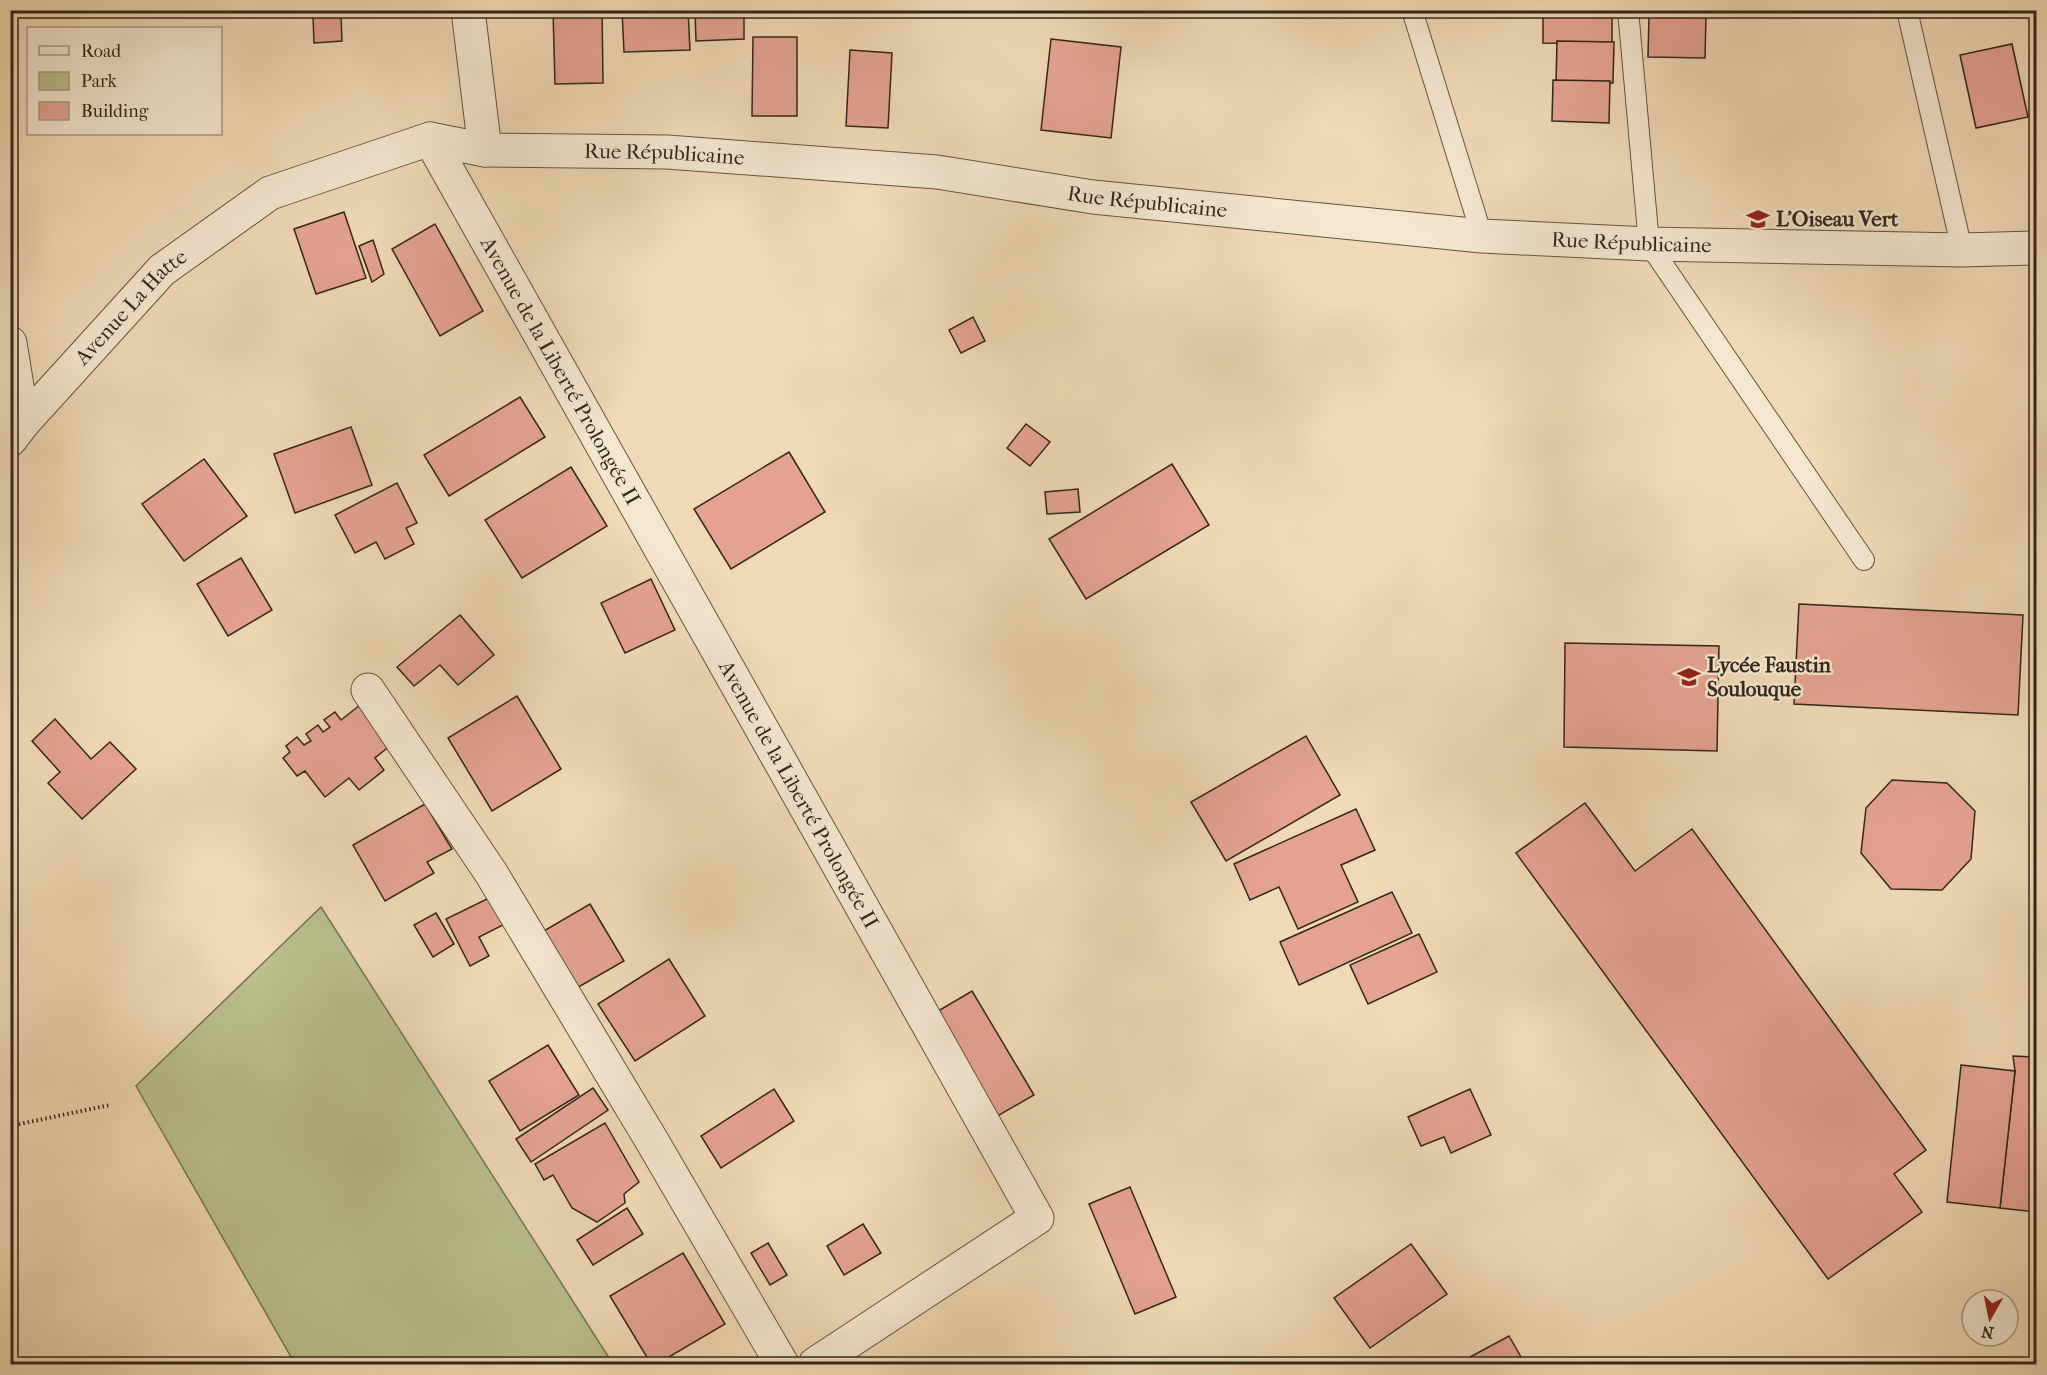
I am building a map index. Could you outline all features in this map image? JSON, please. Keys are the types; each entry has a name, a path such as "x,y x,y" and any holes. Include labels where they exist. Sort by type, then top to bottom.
{"street":[{"path":"468,10 485,150"},
{"name":"Rue Républicaine","path":"430,138 485,150 667,152 937,172 1093,197 1482,236 1649,244 1962,250 2037,248"},
{"name":"Avenue La Hatte","path":"17,432 162,270 270,193 430,138"},
{"name":"Avenue de la Liberté Prolongée II","path":"430,138 1037,1218 815,1365"},
{"path":"10,343 17,432"},
{"path":"368,690 491,873 646,1131 782,1365"}],"lane":[{"path":"1412,10 1482,236"},
{"path":"1628,10 1649,244 1864,560"},
{"path":"1907,10 1962,250"}],"path":[{"path":"10,1126 110,1105"}],"green space":[{"path":"321,907 613,1364 295,1364 136,1086"}],"building":[{"path":"553,10 602,10 603,83 555,84"},
{"path":"622,10 688,10 690,50 624,52"},
{"path":"695,10 744,10 744,39 696,41"},
{"path":"1543,10 1612,10 1612,44 1543,43"},
{"path":"341,14 342,41 314,43 313,16"},
{"path":"1649,16 1706,17 1705,58 1648,57"},
{"path":"753,37 797,37 797,116 752,116"},
{"path":"1051,39 1121,47 1111,138 1041,130"},
{"path":"1557,41 1614,42 1613,83 1556,82"},
{"path":"2012,44 2028,117 1976,128 1960,55"},
{"path":"850,50 892,53 888,128 846,126"},
{"path":"1553,80 1610,81 1609,123 1552,121"},
{"path":"344,212 366,278 316,294 294,229"},
{"path":"435,224 483,311 440,336 392,249"},
{"path":"373,240 384,274 372,282 359,246"},
{"path":"973,317 985,341 961,353 949,330"},
{"path":"520,397 545,437 449,496 424,455"},
{"path":"1026,424 1050,442 1030,466 1007,448"},
{"path":"351,427 372,485 295,513 274,454"},
{"path":"789,452 825,512 731,569 694,509"},
{"path":"204,459 247,516 184,561 142,504"},
{"path":"1172,464 1209,525 1086,599 1049,539"},
{"path":"571,467 607,526 522,578 485,520"},
{"path":"397,483 417,523 406,528 414,544 385,559 376,542 355,553 335,515"},
{"path":"1078,489 1080,512 1047,514 1045,492"},
{"path":"241,558 272,610 228,636 197,584"},
{"path":"651,579 675,630 625,653 601,603"},
{"path":"1799,604 2023,615 2018,715 1794,704"},
{"path":"460,615 494,655 458,685 440,665 414,686 397,667"},
{"path":"1565,643 1719,646 1717,751 1564,747"},
{"path":"517,696 561,769 492,811 448,738"},
{"path":"360,705 391,745 375,758 384,770 359,790 349,778 325,797 305,771 297,776 283,758 290,752 286,746 297,737 304,745 311,741 306,734 318,725 323,732 330,727 324,720 335,712 341,720"},
{"path":"55,719 91,759 110,742 136,769 82,819 48,783 60,772 32,741"},
{"path":"1306,736 1340,795 1226,861 1191,802"},
{"path":"1892,780 1947,783 1975,811 1971,859 1942,890 1891,889 1861,853 1866,808"},
{"path":"1585,803 1635,871 1692,829 1926,1150 1894,1174 1922,1212 1828,1279 1516,853"},
{"path":"425,804 452,849 427,862 434,873 385,901 353,845"},
{"path":"1356,809 1375,850 1341,865 1358,902 1298,929 1279,887 1250,900 1234,864"},
{"path":"1392,892 1412,933 1299,985 1280,942"},
{"path":"489,898 503,925 479,937 489,956 470,966 446,919"},
{"path":"590,904 624,961 575,989 542,932"},
{"path":"436,913 454,944 433,957 414,925"},
{"path":"1419,934 1437,972 1368,1004 1350,965"},
{"path":"669,959 705,1016 635,1061 598,1004"},
{"path":"972,991 1034,1095 994,1118 933,1014"},
{"path":"548,1045 579,1095 520,1131 489,1081"},
{"path":"2013,1056 2036,1057 2036,1212 2000,1208 2015,1071"},
{"path":"1961,1065 2015,1071 2000,1208 1947,1202"},
{"path":"593,1088 608,1110 531,1162 516,1139"},
{"path":"774,1089 794,1121 721,1168 701,1136"},
{"path":"1470,1089 1491,1135 1451,1153 1444,1137 1421,1146 1408,1117"},
{"path":"605,1123 639,1182 624,1194 625,1203 597,1222 572,1208 553,1175 544,1180 535,1164"},
{"path":"1130,1187 1176,1297 1135,1314 1089,1204"},
{"path":"627,1208 643,1234 593,1265 577,1240"},
{"path":"863,1224 881,1253 844,1275 827,1246"},
{"path":"768,1243 787,1275 770,1285 751,1253"},
{"path":"1411,1244 1447,1294 1370,1348 1334,1298"},
{"path":"683,1253 725,1324 657,1364 651,1364 610,1296"},
{"path":"1509,1336 1525,1364 1457,1364"}],"place":[{"name":"L'Oiseau Vert","path":"1758,219"},
{"name":"Lycée Faustin Soulouque","path":"1689,677"}]}
